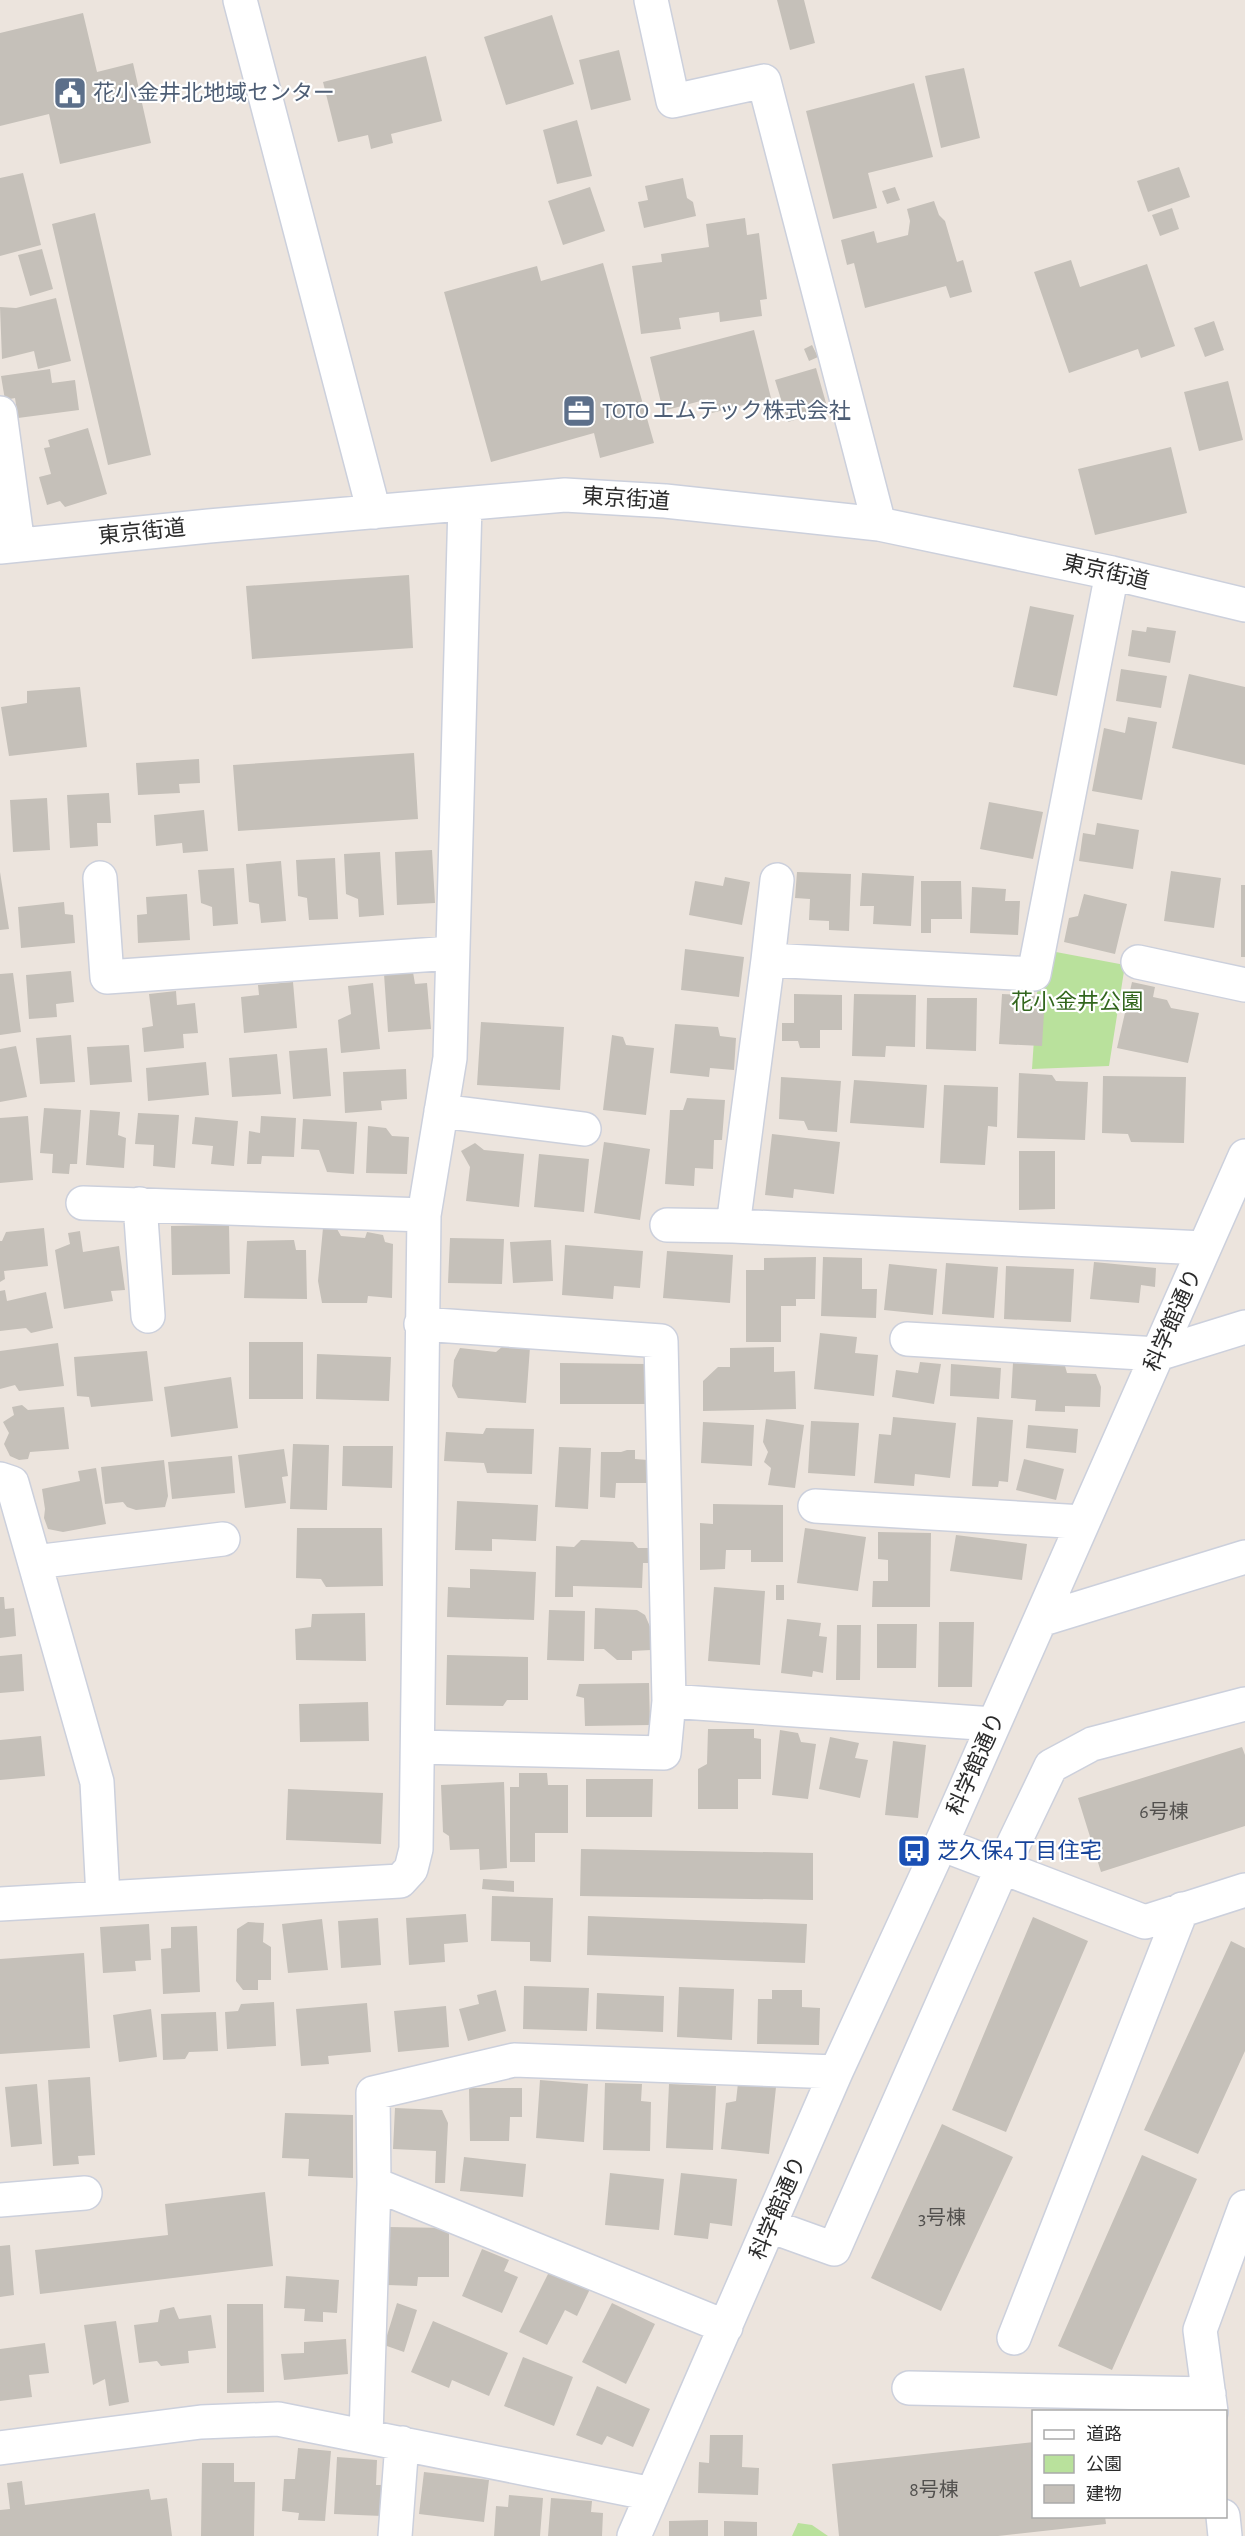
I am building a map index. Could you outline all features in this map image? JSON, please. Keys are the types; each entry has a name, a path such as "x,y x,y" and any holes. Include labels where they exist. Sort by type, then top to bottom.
{"street":[{"path":"240,0 374,512"},
{"path":"651,0 673,100 764,81 879,524"},
{"path":"0,412 9,546"},
{"name":"東京街道","path":"9,546 565,495 664,501 879,524 1112,573 1245,605"},
{"path":"0,1904 400,1881 411,1869 416,1849 424,1215 450,1058 465,504"},
{"path":"768,960 1034,974 1112,573"},
{"path":"100,878 107,977 452,953"},
{"path":"733,1226 777,880"},
{"path":"1138,962 1245,985"},
{"path":"441,1112 584,1129"},
{"name":"科学館通り","path":"634,2536 836,2073 941,1844 1245,1156"},
{"path":"83,1203 424,1215"},
{"path":"140,1204 148,1316"},
{"path":"667,1224 1204,1248"},
{"path":"418,1748 664,1753 669,1701 661,1341 421,1324"},
{"path":"907,1340 1158,1354 1245,1327"},
{"path":"0,1479 12,1483 97,1782 103,1898"},
{"path":"815,1506 1083,1522"},
{"path":"35,1562 223,1539"},
{"path":"1040,1620 1245,1557"},
{"path":"669,1701 993,1724"},
{"path":"770,2226 834,2248 1003,1866 1051,1766 1092,1744 1245,1704"},
{"path":"941,1844 1145,1922 1245,1890"},
{"path":"1014,2338 1182,1910"},
{"path":"366,2436 374,2184 373,2093 514,2060 836,2073"},
{"path":"374,2184 726,2327"},
{"path":"0,2200 85,2193"},
{"path":"909,2388 1210,2403 1200,2330 1245,2207"},
{"path":"0,2448 201,2422 278,2419 652,2494"},
{"path":"395,2536 402,2443"},
{"path":"1223,2518 1225,2536"}],"green space":[{"name":"花小金井公園","path":"1040,949 1125,965 1109,1066 1032,1069"},
{"path":"798,2523 812,2525 828,2536 792,2536"}],"building":[{"path":"777,0 804,0 815,43 790,50"},
{"name":"花小金井北地域センター","path":"83,13 97,72 133,63 151,143 60,164 49,114 0,126 0,33"},
{"path":"552,15 574,84 506,105 484,37"},
{"path":"619,50 631,100 591,110 579,60"},
{"path":"426,56 442,121 391,134 393,143 371,149 368,135 338,142 323,82"},
{"path":"964,68 980,138 941,148 925,76"},
{"path":"914,83 933,157 868,173 877,208 833,219 806,111"},
{"path":"577,120 592,176 557,184 543,130"},
{"path":"1179,167 1190,197 1148,212 1137,181"},
{"path":"23,173 41,245 0,256 0,178"},
{"path":"683,178 687,198 693,202 696,216 644,228 638,202 648,200 645,186"},
{"path":"590,187 605,231 563,245 548,201"},
{"path":"895,187 900,200 887,204 882,191"},
{"path":"934,201 939,215 945,221 957,262 963,260 972,292 950,298 946,286 865,308 854,263 847,265 841,240 874,231 877,243 908,235 910,221 907,209"},
{"path":"1172,208 1179,229 1160,236 1152,215"},
{"path":"95,213 151,455 108,465 52,224"},
{"path":"745,218 747,235 759,233 767,299 760,300 762,316 720,322 719,312 679,318 681,329 641,334 632,266 662,262 661,254 709,247 706,224"},
{"path":"42,249 53,289 30,296 18,255"},
{"path":"1071,260 1080,287 1147,264 1175,346 1141,358 1138,349 1069,373 1034,272"},
{"path":"603,263 654,443 600,458 594,433 491,462 444,292 537,266 541,281"},
{"path":"56,298 71,361 38,369 34,351 2,359 0,307 16,308"},
{"path":"1214,321 1224,350 1205,357 1194,328"},
{"path":"754,330 771,398 712,413 708,399 663,411 650,357"},
{"path":"812,345 818,357 809,361 804,349"},
{"path":"816,368 828,410 788,422 775,380"},
{"path":"50,369 52,383 75,380 79,410 18,418 15,398 5,400 1,376"},
{"path":"1228,381 1243,440 1199,451 1184,392"},
{"path":"88,428 107,494 65,507 60,501 47,505 39,477 51,474 44,448 50,447 48,440"},
{"path":"1171,447 1187,513 1095,535 1078,469"},
{"path":"409,575 413,648 252,659 246,586"},
{"path":"1030,606 1074,615 1057,696 1013,687"},
{"path":"1147,627 1176,631 1170,663 1128,656 1132,630 1146,632"},
{"path":"1121,669 1167,676 1161,708 1116,701"},
{"path":"1189,674 1245,687 1245,765 1172,748"},
{"path":"80,687 87,747 9,756 1,707 27,703 27,691"},
{"path":"1128,717 1157,722 1142,800 1092,791 1104,728 1125,733"},
{"path":"414,753 418,819 238,831 233,765"},
{"path":"199,759 200,783 179,784 180,793 138,795 136,763"},
{"path":"109,793 111,823 97,823 98,846 70,848 67,795"},
{"path":"47,798 50,850 13,852 10,800"},
{"path":"989,802 1043,812 1033,859 980,849"},
{"path":"204,810 208,851 183,853 182,843 156,846 154,815"},
{"path":"1097,823 1139,830 1133,869 1079,861 1083,833 1095,835"},
{"path":"432,850 435,903 397,905 395,852"},
{"path":"380,852 384,915 359,917 358,899 346,894 344,854"},
{"path":"335,858 338,919 309,920 307,898 298,896 296,860"},
{"path":"281,861 286,921 261,923 259,904 249,902 246,864"},
{"path":"234,868 238,924 213,926 212,907 201,903 198,870"},
{"path":"1171,871 1221,878 1214,928 1164,921"},
{"path":"0,872 9,929 0,930"},
{"path":"797,872 851,874 849,931 829,930 829,921 809,920 810,899 795,898"},
{"path":"862,873 914,876 911,926 873,924 874,906 860,906"},
{"path":"725,877 750,882 742,925 689,915 695,881 723,886"},
{"path":"921,881 961,881 962,919 931,919 931,933 921,933"},
{"path":"1241,885 1245,885 1245,957 1241,957"},
{"path":"972,887 1006,889 1005,901 1020,901 1018,935 970,933"},
{"path":"187,894 190,940 138,943 137,915 147,914 146,897"},
{"path":"1084,894 1127,904 1115,954 1064,942 1069,918 1078,916"},
{"path":"64,902 65,914 73,915 75,943 21,948 18,907"},
{"path":"685,949 744,957 739,997 681,990"},
{"path":"71,971 74,1002 56,1004 57,1017 29,1019 26,975"},
{"path":"413,972 415,984 427,983 431,1029 388,1032 384,974"},
{"path":"13,973 21,1032 0,1035 0,974"},
{"path":"293,982 297,1028 244,1033 241,997 259,995 258,985"},
{"path":"1132,982 1155,987 1153,997 1167,1000 1171,1008 1199,1013 1188,1063 1117,1048"},
{"path":"373,983 380,1049 341,1053 338,1020 351,1014 348,986"},
{"path":"176,991 177,1005 195,1003 198,1033 183,1034 184,1048 144,1052 142,1028 153,1026 149,994"},
{"path":"794,994 842,995 842,1030 820,1030 820,1048 800,1048 798,1041 782,1041 782,1023 794,1023"},
{"path":"854,994 916,995 915,1047 886,1046 885,1057 852,1056"},
{"path":"1002,994 1045,996 1042,1046 999,1044"},
{"path":"927,998 977,998 976,1051 926,1049"},
{"path":"481,1022 564,1027 560,1090 477,1085"},
{"path":"675,1024 718,1027 720,1036 736,1038 734,1070 710,1068 709,1077 670,1073"},
{"path":"71,1035 75,1082 40,1084 36,1038"},
{"path":"612,1035 623,1037 626,1045 654,1048 646,1115 603,1110"},
{"path":"129,1045 132,1082 90,1085 87,1047"},
{"path":"16,1046 27,1097 0,1102 0,1049"},
{"path":"327,1048 331,1096 293,1099 289,1051"},
{"path":"277,1054 281,1094 232,1097 229,1058"},
{"path":"206,1062 209,1095 148,1101 146,1068"},
{"path":"406,1069 407,1099 381,1101 382,1110 345,1113 343,1072"},
{"path":"1019,1073 1052,1075 1056,1081 1088,1082 1085,1140 1017,1138"},
{"path":"1103,1076 1186,1077 1184,1143 1131,1142 1128,1134 1102,1133"},
{"path":"781,1077 841,1081 837,1132 808,1130 804,1121 779,1119"},
{"path":"854,1080 927,1085 924,1128 850,1123"},
{"path":"944,1085 998,1087 997,1127 988,1126 985,1165 940,1163"},
{"path":"687,1098 725,1100 722,1140 714,1140 713,1169 695,1168 694,1186 665,1184 670,1110 683,1110"},
{"path":"44,1108 81,1110 77,1164 70,1164 69,1174 52,1173 53,1154 40,1153"},
{"path":"90,1110 120,1112 118,1135 126,1138 124,1168 86,1165"},
{"path":"138,1113 179,1115 175,1168 153,1166 154,1145 135,1144"},
{"path":"28,1116 33,1180 0,1183 0,1118"},
{"path":"261,1116 296,1118 294,1157 262,1156 261,1164 247,1164 249,1131 260,1133"},
{"path":"195,1117 238,1121 234,1166 211,1164 213,1146 192,1144"},
{"path":"303,1119 357,1122 354,1174 327,1172 319,1150 301,1149"},
{"path":"368,1126 386,1128 392,1136 409,1137 407,1174 366,1173"},
{"path":"772,1134 840,1142 834,1194 794,1189 793,1198 765,1195"},
{"path":"604,1142 650,1149 640,1220 594,1213"},
{"path":"475,1143 484,1150 524,1154 519,1207 466,1201 470,1167 461,1151"},
{"path":"1019,1151 1055,1151 1055,1209 1019,1210"},
{"path":"539,1154 589,1159 584,1212 534,1207"},
{"path":"229,1225 230,1274 172,1275 171,1226"},
{"path":"44,1228 48,1266 4,1271 5,1279 0,1282 0,1241 6,1232"},
{"path":"323,1228 337,1229 341,1236 365,1238 367,1232 383,1235 385,1242 393,1244 392,1298 368,1296 367,1303 322,1303 318,1281"},
{"path":"80,1231 83,1252 119,1246 125,1290 111,1291 113,1301 64,1309 55,1250 70,1244 68,1233"},
{"path":"450,1238 504,1239 502,1284 448,1283"},
{"path":"294,1240 296,1250 306,1250 307,1299 244,1298 247,1241"},
{"path":"551,1240 553,1281 513,1283 510,1242"},
{"path":"565,1245 643,1251 640,1288 614,1286 613,1299 562,1295"},
{"path":"667,1251 733,1255 730,1303 663,1298"},
{"path":"816,1257 815,1299 796,1299 796,1306 781,1306 781,1342 746,1342 746,1270 764,1270 764,1258"},
{"path":"823,1257 862,1258 862,1289 877,1289 876,1318 821,1316"},
{"path":"1094,1262 1156,1268 1155,1287 1141,1285 1139,1303 1090,1299"},
{"path":"946,1263 998,1267 994,1318 942,1314"},
{"path":"889,1264 937,1269 933,1315 884,1310"},
{"path":"1006,1266 1074,1269 1071,1322 1004,1319"},
{"path":"5,1290 7,1301 46,1292 53,1328 31,1333 26,1328 0,1331 0,1291"},
{"path":"820,1333 857,1337 855,1353 878,1355 874,1396 814,1389"},
{"path":"249,1342 303,1342 303,1399 249,1399"},
{"path":"58,1343 64,1386 19,1391 15,1385 0,1389 0,1351"},
{"path":"503,1346 530,1347 526,1403 458,1398 452,1386 454,1360 460,1348 496,1352"},
{"path":"774,1347 774,1372 795,1371 796,1409 703,1411 703,1381 718,1367 730,1367 730,1348"},
{"path":"147,1351 153,1401 91,1407 89,1397 77,1396 74,1357"},
{"path":"317,1354 391,1357 389,1401 316,1399"},
{"path":"920,1362 941,1364 934,1404 892,1397 896,1370 918,1373"},
{"path":"560,1363 648,1364 647,1404 560,1404"},
{"path":"1013,1363 1065,1366 1067,1373 1096,1374 1101,1387 1100,1407 1065,1406 1065,1412 1035,1411 1036,1400 1011,1398"},
{"path":"951,1364 1001,1368 999,1399 950,1396"},
{"path":"231,1377 238,1428 171,1437 164,1387"},
{"path":"22,1405 28,1410 64,1407 69,1449 30,1452 28,1459 19,1460 10,1456 4,1444 9,1433 3,1422 14,1415 12,1407"},
{"path":"893,1417 956,1423 950,1478 915,1474 914,1486 874,1483 879,1434 891,1435"},
{"path":"977,1417 1013,1420 1008,1482 999,1481 998,1487 972,1486"},
{"path":"766,1419 804,1425 795,1488 768,1485 771,1468 764,1462 768,1452 763,1442"},
{"path":"811,1421 859,1423 855,1476 808,1473"},
{"path":"703,1422 754,1425 752,1466 701,1463"},
{"path":"1028,1425 1078,1429 1076,1453 1026,1448"},
{"path":"486,1428 534,1429 532,1474 487,1473 484,1463 444,1461 446,1432 483,1434"},
{"path":"293,1444 329,1445 327,1510 290,1509"},
{"path":"343,1446 393,1446 392,1488 342,1486"},
{"path":"559,1447 591,1448 588,1509 555,1507"},
{"path":"284,1449 288,1476 282,1477 286,1503 245,1508 238,1455"},
{"path":"635,1450 635,1459 648,1460 647,1483 616,1483 615,1498 600,1497 601,1452"},
{"path":"232,1456 235,1493 172,1499 168,1462"},
{"path":"1024,1459 1064,1469 1056,1500 1016,1490"},
{"path":"164,1460 168,1496 165,1507 136,1510 127,1507 123,1502 105,1504 101,1467"},
{"path":"96,1468 106,1524 63,1532 48,1529 44,1518 42,1489 80,1481 78,1471"},
{"path":"457,1501 538,1505 536,1541 492,1539 492,1551 455,1550"},
{"path":"713,1504 783,1505 783,1562 751,1562 751,1550 726,1550 725,1569 700,1570 700,1523 713,1524"},
{"path":"297,1528 382,1528 383,1586 326,1587 321,1579 296,1578"},
{"path":"805,1528 866,1537 858,1591 797,1583"},
{"path":"878,1532 931,1533 930,1607 872,1607 873,1581 888,1581 888,1560 878,1559"},
{"path":"956,1535 1027,1544 1022,1580 950,1571"},
{"path":"581,1540 633,1542 638,1548 653,1548 653,1563 643,1563 642,1588 573,1586 573,1597 555,1597 556,1546 574,1547"},
{"path":"470,1569 536,1572 534,1620 447,1617 448,1587 470,1588"},
{"path":"776,1585 784,1585 784,1600 776,1600"},
{"path":"714,1587 765,1591 760,1665 708,1661"},
{"path":"0,1597 4,1597 5,1609 14,1608 16,1636 0,1638"},
{"path":"595,1608 637,1610 645,1615 651,1629 651,1650 632,1651 632,1660 617,1660 604,1649 594,1649"},
{"path":"549,1610 585,1611 584,1661 547,1660"},
{"path":"365,1613 366,1661 296,1660 295,1629 311,1627 312,1614"},
{"path":"787,1619 821,1623 819,1636 827,1637 823,1673 813,1671 812,1677 781,1673"},
{"path":"939,1622 974,1622 972,1687 938,1687"},
{"path":"877,1624 917,1624 916,1668 877,1668"},
{"path":"837,1625 861,1625 860,1680 836,1680"},
{"path":"22,1654 24,1691 0,1693 0,1656"},
{"path":"447,1655 528,1657 528,1700 507,1700 503,1706 446,1705"},
{"path":"649,1683 650,1725 585,1726 584,1698 576,1696 579,1684"},
{"path":"368,1702 369,1741 300,1742 299,1704"},
{"path":"708,1729 754,1729 754,1738 761,1739 761,1779 738,1779 738,1809 698,1809 698,1769 707,1764"},
{"path":"780,1730 798,1733 801,1742 816,1744 808,1799 772,1795"},
{"path":"41,1736 45,1776 0,1780 0,1740"},
{"path":"830,1737 859,1743 855,1758 868,1760 860,1798 819,1789"},
{"path":"893,1741 926,1745 918,1818 885,1815"},
{"path":"1242,1747 1245,1755 1245,1826 1101,1872 1078,1798"},
{"path":"519,1773 547,1773 548,1785 568,1785 568,1833 535,1833 535,1862 510,1862 510,1787 519,1787"},
{"path":"586,1779 653,1779 652,1817 586,1817"},
{"path":"504,1782 507,1868 480,1870 479,1849 450,1850 449,1836 443,1832 441,1785"},
{"path":"288,1789 383,1793 381,1844 286,1840"},
{"path":"581,1849 813,1853 813,1900 580,1896"},
{"path":"483,1879 514,1881 514,1892 482,1889"},
{"path":"492,1896 553,1898 551,1962 530,1961 530,1942 491,1941"},
{"path":"466,1914 468,1942 444,1944 445,1962 409,1965 406,1918"},
{"path":"588,1916 807,1924 805,1963 587,1955"},
{"path":"1033,1917 1088,1941 1006,2132 952,2110"},
{"path":"378,1918 381,1965 341,1968 338,1921"},
{"path":"322,1919 328,1970 288,1973 282,1924"},
{"path":"248,1922 264,1923 263,1942 271,1947 271,1980 258,1980 258,1990 243,1990 236,1981 237,1929"},
{"path":"149,1924 151,1960 135,1961 136,1971 103,1973 100,1927"},
{"path":"197,1926 200,1992 163,1994 161,1949 171,1948 171,1927"},
{"path":"1231,1941 1245,1948 1245,2051 1198,2154 1144,2130"},
{"path":"84,1953 90,2048 0,2054 0,1959"},
{"path":"524,1986 589,1988 587,2031 523,2029"},
{"path":"679,1987 734,1989 732,2040 677,2037"},
{"path":"496,1990 506,2031 468,2041 459,2009 479,2004 477,1995"},
{"path":"772,1990 802,1990 802,2007 820,2008 819,2045 757,2044 758,1999 772,1999"},
{"path":"597,1993 664,1996 663,2032 596,2029"},
{"path":"274,2002 276,2046 227,2049 225,2012 238,2011 241,2004"},
{"path":"367,2003 371,2052 328,2056 329,2064 301,2066 296,2009"},
{"path":"446,2006 449,2047 398,2052 394,2011"},
{"path":"151,2009 157,2057 119,2062 113,2015"},
{"path":"216,2012 218,2051 189,2052 185,2059 163,2060 161,2014"},
{"path":"90,2077 95,2155 78,2156 79,2164 53,2166 48,2080"},
{"path":"540,2080 588,2084 584,2142 536,2138"},
{"path":"605,2083 642,2084 641,2101 651,2102 650,2151 603,2150"},
{"path":"738,2083 776,2087 769,2154 721,2149 726,2103 736,2101"},
{"path":"37,2084 42,2144 11,2147 5,2087"},
{"path":"669,2084 716,2086 713,2150 666,2148"},
{"path":"469,2088 522,2088 522,2117 510,2117 509,2141 470,2141"},
{"path":"395,2108 442,2110 448,2123 445,2183 435,2183 436,2151 393,2149"},
{"path":"285,2113 353,2115 353,2178 308,2176 309,2159 282,2158"},
{"path":"942,2124 1013,2157 941,2311 871,2278"},
{"path":"1142,2155 1197,2179 1112,2370 1058,2346"},
{"path":"464,2157 526,2164 523,2197 460,2191"},
{"path":"610,2173 664,2179 659,2230 605,2225"},
{"path":"681,2173 737,2179 732,2226 710,2223 708,2239 674,2235"},
{"path":"265,2192 273,2266 40,2294 35,2250 168,2235 165,2204"},
{"path":"388,2227 449,2228 449,2277 418,2277 417,2286 387,2285"},
{"path":"10,2245 14,2295 0,2297 0,2246"},
{"path":"482,2249 509,2260 504,2271 518,2277 502,2313 462,2296"},
{"path":"550,2270 590,2289 577,2316 565,2310 547,2345 519,2332"},
{"path":"286,2276 339,2280 337,2313 323,2312 323,2322 304,2321 305,2309 284,2308"},
{"path":"397,2303 417,2310 404,2352 384,2345"},
{"path":"612,2303 655,2324 626,2384 582,2362"},
{"path":"227,2304 263,2304 264,2392 227,2393"},
{"path":"174,2307 179,2319 211,2315 216,2348 188,2351 189,2363 161,2366 157,2361 139,2363 134,2325 158,2322 160,2310"},
{"path":"116,2321 129,2402 109,2406 105,2379 93,2385 84,2325"},
{"path":"433,2321 508,2353 489,2396 452,2380 449,2388 411,2372"},
{"path":"346,2339 348,2374 284,2380 281,2354 304,2353 304,2342"},
{"path":"45,2343 49,2373 29,2375 32,2397 0,2401 0,2349"},
{"path":"523,2357 573,2377 554,2426 504,2406"},
{"path":"597,2386 650,2409 633,2447 607,2436 602,2445 576,2435"},
{"path":"710,2435 743,2435 742,2467 759,2468 758,2495 698,2493 699,2462 709,2463"},
{"path":"1032,2442 1032,2518 1105,2518 1106,2524 998,2536 839,2536 832,2464"},
{"path":"298,2448 331,2451 325,2521 298,2520 299,2513 282,2511 284,2479 295,2479"},
{"path":"337,2457 377,2460 376,2485 384,2485 382,2516 334,2514"},
{"path":"202,2463 234,2463 234,2482 255,2482 254,2536 201,2536"},
{"path":"424,2472 489,2480 484,2522 419,2514"},
{"path":"22,2481 25,2505 149,2489 151,2500 167,2498 172,2536 0,2536 0,2510 10,2509 7,2483"},
{"path":"509,2495 543,2498 540,2536 494,2536 496,2506 508,2507"},
{"path":"551,2498 592,2501 591,2512 603,2513 602,2536 548,2536"},
{"path":"708,2520 708,2536 669,2536 669,2521"},
{"path":"724,2521 757,2522 757,2536 724,2536"}],"place":[{"name":"花小金井北地域センター","path":"70,93"},
{"name":"TOTO エムテック株式会社","path":"579,411"},
{"name":"芝久保4丁目住宅","path":"914,1851"}]}
